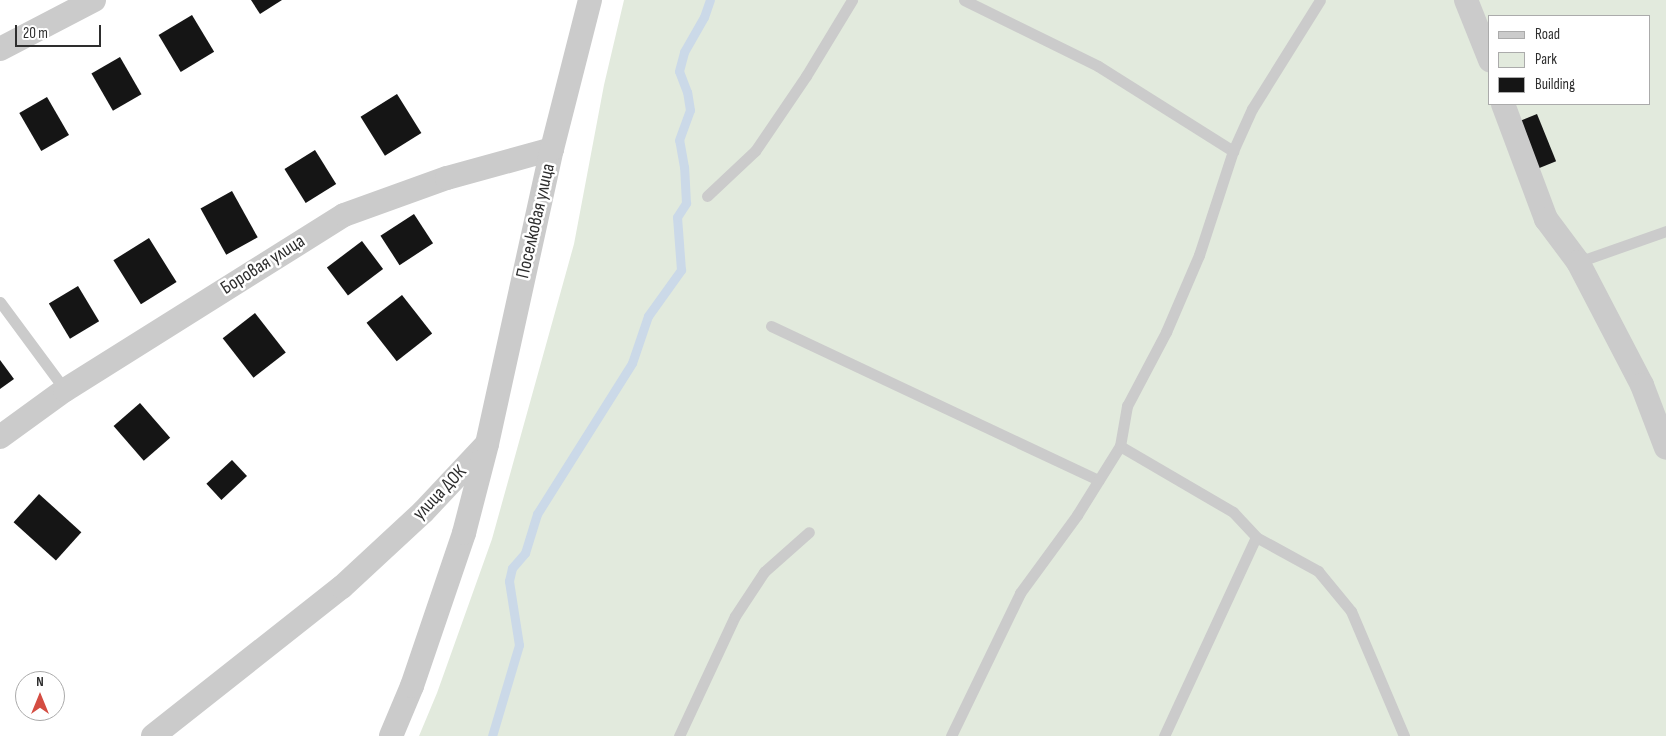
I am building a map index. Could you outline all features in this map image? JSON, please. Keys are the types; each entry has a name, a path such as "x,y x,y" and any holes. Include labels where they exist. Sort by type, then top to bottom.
{"street":[{"path":"0,49 94,0"},
{"name":"Поселковая улица","path":"487,444 552,149 590,0"},
{"path":"1466,0 1488,55"},
{"path":"1503,105 1546,219 1578,262 1642,385 1666,448"},
{"name":"Боровая улица","path":"0,437 65,390 344,215 447,178 552,149"},
{"name":"улица ДОК","path":"153,736 342,587 423,512 487,444"},
{"name":"улица ДОК","path":"390,736 412,686 438,612 464,533 487,444"}],"lane":[{"path":"707,196 755,151 806,76 852,0"},
{"path":"964,0 1098,66 1233,150"},
{"path":"951,736 1020,594 1099,480 1120,446 1127,406 1166,332 1199,254 1233,150 1252,109 1320,0"},
{"path":"1578,262 1666,231"},
{"path":"0,302 65,390"},
{"path":"771,326 1099,480"},
{"path":"1120,446 1233,512 1256,537 1318,571 1350,611 1404,736"},
{"path":"679,736 736,616 764,572 809,532"},
{"path":"1164,736 1256,537"}],"green space":[{"path":"624,0 1666,0 1666,736 419,736 437,693 492,539 574,244 604,85"}],"building":[{"path":"251,0 282,0 260,14"},
{"path":"192,15 214,52 181,72 159,35"},
{"path":"120,57 142,94 113,111 91,74"},
{"path":"397,94 421,133 385,156 361,117"},
{"path":"47,97 69,135 41,151 19,113"},
{"path":"1537,114 1556,161 1534,170 1515,123"},
{"path":"315,150 336,184 306,203 284,169"},
{"path":"232,191 258,237 226,255 201,208"},
{"path":"414,214 433,243 400,265 380,236"},
{"path":"149,238 177,282 141,304 113,260"},
{"path":"362,241 383,269 348,295 327,267"},
{"path":"78,286 99,321 70,339 49,304"},
{"path":"402,295 432,334 397,361 367,323"},
{"path":"255,313 286,352 253,378 223,338"},
{"path":"0,360 14,379 0,389"},
{"path":"140,403 170,438 144,461 114,426"},
{"path":"232,460 247,476 221,500 206,484"},
{"path":"39,494 81,532 56,560 14,522"}],"waterway":[{"path":"492,736 519,645 509,581 512,568 525,553 537,514 632,363 648,316 681,270 677,217 686,203 684,167 679,140 690,110 687,92 679,71 684,52 704,17 710,0"}]}
